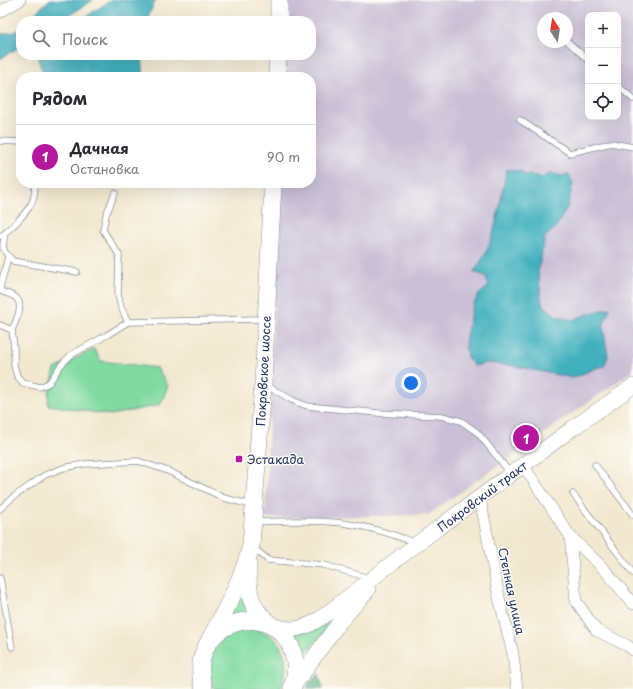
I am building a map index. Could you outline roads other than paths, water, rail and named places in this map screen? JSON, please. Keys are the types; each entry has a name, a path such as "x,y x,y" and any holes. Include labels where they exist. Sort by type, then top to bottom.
{"main road":[{"path":"279,0 279,16"},
{"path":"277,72 278,60"},
{"name":"Покровское шоссе","path":"273,188 263,384 254,514 249,552 248,582 251,599 256,609 284,636 291,646 295,659 296,674 292,688"},
{"name":"Покровский тракт","path":"389,566 517,470 633,386"},
{"name":"Покровское шоссе","path":"200,664 203,651 220,621 249,552"},
{"path":"210,639 222,628 237,622 251,620 285,630 310,626 389,566"},
{"path":"292,688 338,624 389,566"},
{"path":"198,689 200,664"},
{"path":"200,664 200,678 204,689"}],"street":[{"path":"0,12 20,0"},
{"path":"517,470 570,536 605,570 633,604"},
{"name":"Степная улица","path":"480,498 500,602 513,654 517,689"},
{"path":"570,536 576,601 596,630 633,650"}],"lane":[{"path":"573,46 585,57"},
{"path":"621,89 633,99"},
{"path":"520,120 570,153 611,143 633,147"},
{"path":"0,141 16,142"},
{"path":"34,188 33,201 28,209 3,235 3,246 5,252 13,261 77,272"},
{"path":"115,193 106,215 103,230 119,255 118,295 121,307 128,322"},
{"path":"8,257 0,288 1,292 15,297 20,306 12,330 14,365 17,376 23,383 40,387 48,383 61,364 71,355 128,322 267,319"},
{"path":"0,325 12,330"},
{"path":"263,384 292,400 307,406 378,413 442,416 461,421 478,432 517,470"},
{"path":"0,509 12,498 45,474 85,464 138,461 168,471 254,514 306,521 334,522 391,534 418,544"},
{"path":"595,465 633,515"},
{"path":"573,494 633,573"},
{"path":"249,552 268,560 324,565 371,579"},
{"path":"0,578 12,647"}],"water":[{"path":"49,0 93,0 69,16 32,16"},
{"path":"111,0 156,0 148,16 87,16"},
{"path":"16,31 16,49 0,59 0,34"},
{"path":"38,60 142,60 144,72 43,72"},
{"path":"507,169 516,171 520,170 525,175 538,176 542,178 550,173 561,176 568,174 573,183 568,206 556,227 545,237 538,272 542,304 557,316 572,320 587,314 610,308 603,326 608,356 604,366 573,378 514,366 488,363 474,366 467,357 465,343 472,307 479,294 489,286 485,276 473,272 487,251 492,237"}],"place":[{"name":"Дачная","path":"526,438"},
{"name":"Эстакада","path":"239,459"}]}
